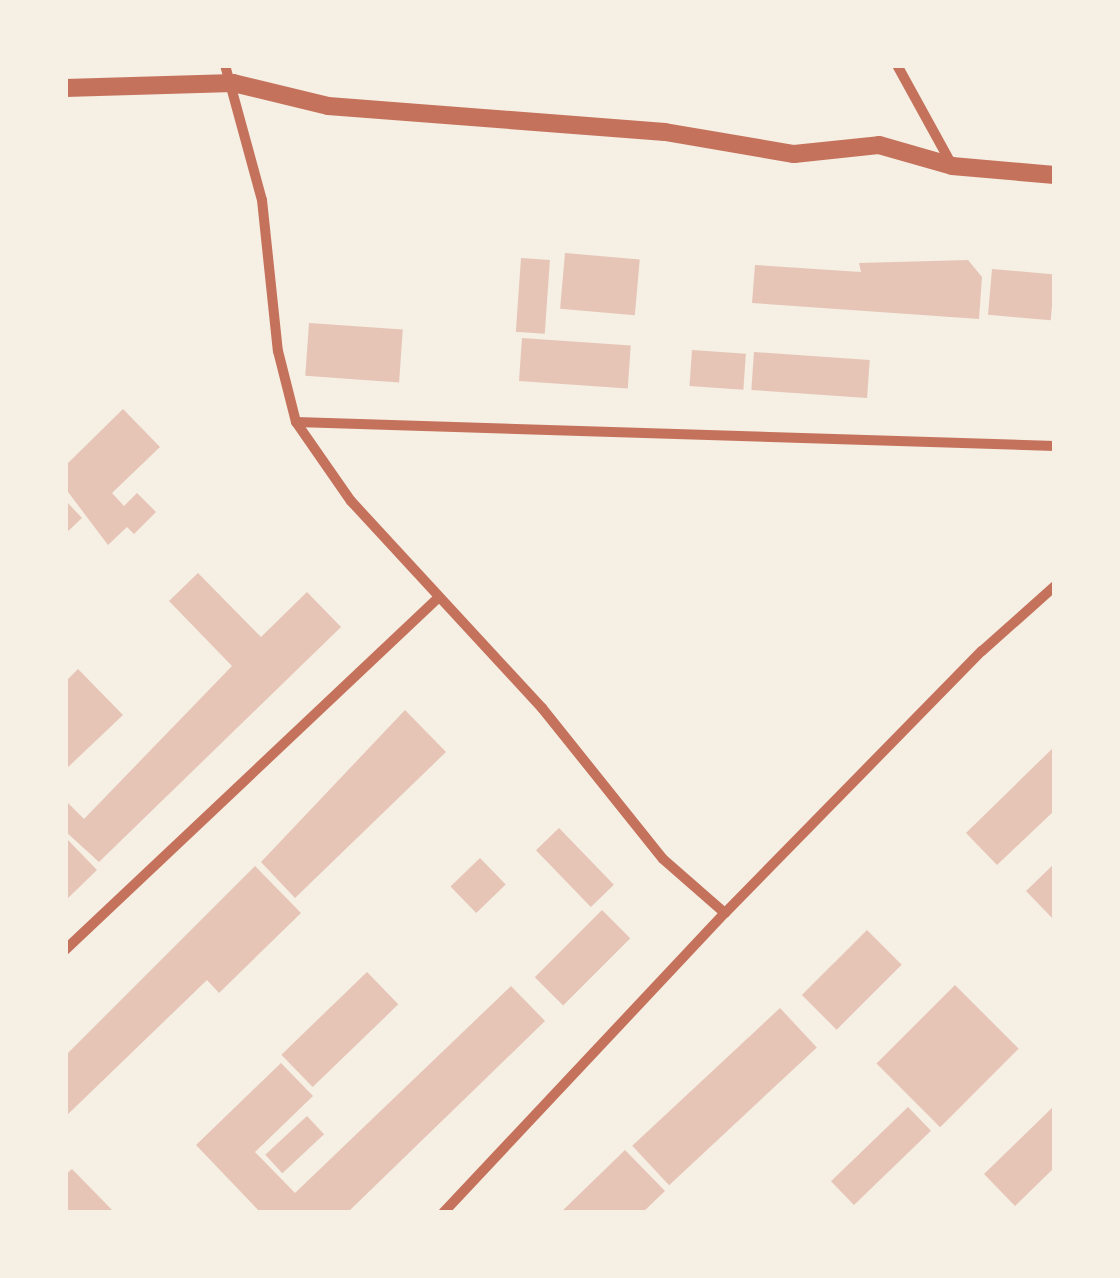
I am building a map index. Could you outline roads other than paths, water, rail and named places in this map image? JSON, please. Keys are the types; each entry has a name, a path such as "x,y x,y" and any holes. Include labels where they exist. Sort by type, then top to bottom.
{"street":[{"path":"226,65 262,200 278,352 296,422 351,501 542,708 663,860 725,913"},
{"path":"897,65 952,166"},
{"path":"65,88 233,83 328,106 664,132 794,154 879,145 952,166 1055,175"},
{"path":"296,422 1055,446"},
{"path":"443,1213 725,913 982,652 1055,586"},
{"path":"65,950 438,598"}]}
